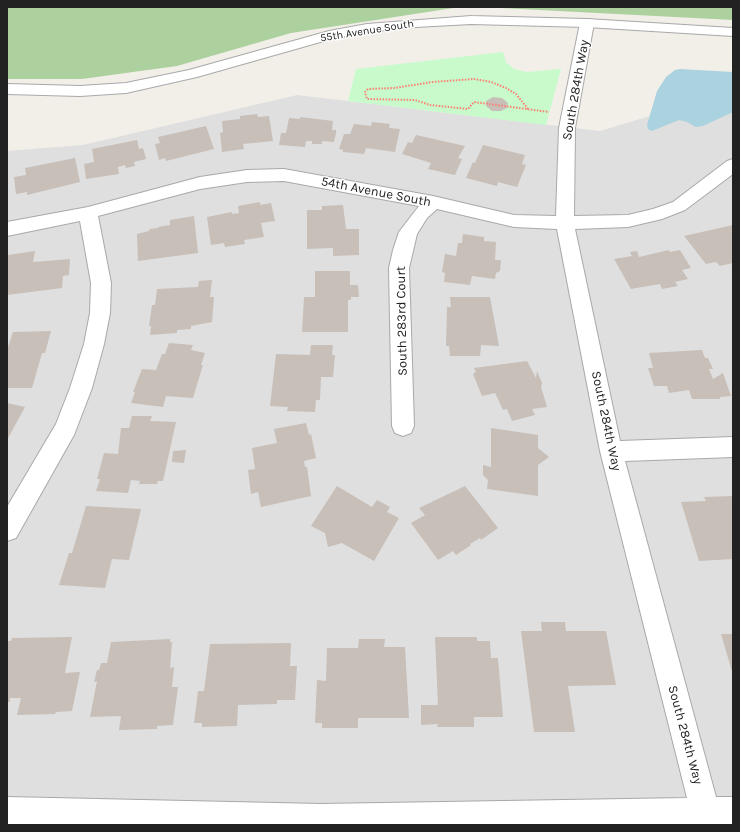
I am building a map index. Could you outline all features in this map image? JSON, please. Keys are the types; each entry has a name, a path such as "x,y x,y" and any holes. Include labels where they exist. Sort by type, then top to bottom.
{"street":[{"name":"55th Avenue South","path":"7,89 80,91 146,84 210,69 329,35 388,26 471,20 587,23 733,32"},
{"name":"South 284th Way","path":"587,23 566,128 565,223 612,451 719,812"},
{"name":"54th Avenue South","path":"7,229 88,213 143,197 200,183 247,176 284,175 433,202 514,221 565,223 628,221 656,215 679,206 733,165"},
{"name":"South 283rd Court","path":"403,426 399,268 402,250 408,232 421,214 433,202"},
{"path":"7,530 66,428 81,388 94,344 100,313 101,283 88,213"},
{"path":"612,451 733,446"},
{"path":"7,812 321,822 719,812"}],"path":[{"path":"528,109 516,94 506,88 491,82 474,79 432,82 395,88 368,89 365,92 367,99 415,100 430,105 468,109 474,102 528,109 569,114"}],"shaded area":[{"path":"733,91 733,825 7,825 7,151 83,145 297,95 600,131"}],"green space":[{"path":"7,7 460,7 291,33 177,66 82,79 7,79"},
{"path":"481,7 733,7 733,20"},
{"path":"503,52 506,62 514,69 527,72 561,69 546,125 348,101 356,69"}],"water":[{"path":"675,70 733,72 733,112 703,126 696,127 679,120 652,131 648,129 647,125 657,91 666,77"}],"building":[{"path":"493,97 502,98 508,103 507,108 501,111 492,111 486,106 486,101"},
{"path":"257,114 258,117 269,116 273,141 243,144 244,149 222,152 220,133 223,132 222,121 240,119 240,116"},
{"path":"300,117 333,121 332,130 336,130 334,142 322,141 322,144 312,144 312,141 306,141 305,147 279,145 281,133 286,133 289,118 300,119"},
{"path":"372,122 390,124 389,128 400,129 395,152 366,148 364,154 343,152 343,150 339,149 344,134 350,134 354,124 371,126"},
{"path":"206,126 214,149 166,161 165,158 159,160 155,144 160,143 158,137"},
{"path":"416,135 465,146 458,158 462,159 455,175 428,169 431,163 402,154 408,142 412,143"},
{"path":"137,140 139,149 143,148 146,159 134,162 135,166 126,168 125,165 118,167 119,174 86,179 84,164 94,162 92,149"},
{"path":"483,145 525,155 522,164 526,165 517,187 498,182 497,186 466,178"},
{"path":"75,158 80,182 27,195 27,192 16,194 14,177 26,175 25,168"},
{"path":"260,202 260,205 271,203 275,221 261,223 264,237 244,240 245,244 225,247 224,243 211,245 207,217 232,212 232,214 239,213 238,206"},
{"path":"343,205 346,229 359,229 359,255 333,256 333,248 307,249 307,210 322,210 322,206"},
{"path":"194,216 198,253 138,261 137,234 149,231 150,229 170,225 170,220"},
{"path":"733,225 733,263 720,266 716,262 706,264 684,236"},
{"path":"463,234 484,237 484,241 496,242 495,260 501,260 500,271 496,273 495,279 472,276 470,285 444,282 445,273 442,272 445,254 456,256 458,243 462,243"},
{"path":"669,250 670,252 680,250 691,268 682,270 688,279 675,282 678,286 662,289 660,284 631,289 614,259 632,256 630,252 637,251 639,257"},
{"path":"35,251 33,262 70,259 69,275 63,276 62,288 7,295 8,255"},
{"path":"315,271 350,271 350,285 358,285 359,297 351,297 351,300 348,300 348,332 302,332 304,297 315,297"},
{"path":"212,280 210,297 214,297 212,322 191,326 191,329 177,330 177,333 150,335 151,326 149,326 152,305 155,305 157,289 198,287 199,281"},
{"path":"450,297 490,297 499,346 481,345 480,356 450,356 449,346 446,346 447,307 451,307"},
{"path":"51,331 45,353 42,353 32,388 7,388 7,350 13,332"},
{"path":"169,343 193,345 191,350 205,353 193,398 166,396 163,407 131,403 135,392 133,392 142,369 156,370 162,354 165,354"},
{"path":"311,345 333,345 332,355 335,355 333,377 321,377 320,400 316,400 315,412 287,411 288,407 270,406 276,354 310,355"},
{"path":"702,350 705,358 708,358 713,369 709,369 713,379 723,373 731,396 720,397 720,399 692,399 689,390 669,393 667,386 654,386 648,368 653,368 649,353"},
{"path":"527,361 536,378 537,371 542,383 541,387 547,407 532,409 535,415 512,421 507,409 503,410 495,393 482,396 473,374 476,372 474,368"},
{"path":"7,403 25,407 7,440"},
{"path":"132,416 152,416 150,421 176,422 163,481 158,481 157,484 139,484 140,481 131,480 128,493 96,491 100,479 97,479 104,453 118,454 121,428 129,428"},
{"path":"306,423 309,435 311,434 316,458 304,461 305,467 307,467 311,496 261,507 258,492 251,494 248,470 255,469 252,448 277,443 274,429"},
{"path":"491,428 538,435 538,448 549,457 538,465 538,496 487,489 488,480 483,475 483,465 491,467"},
{"path":"186,450 184,463 172,462 173,451"},
{"path":"337,486 372,507 377,500 390,507 387,512 399,518 374,561 342,543 328,547 325,533 311,526"},
{"path":"465,486 498,528 481,540 480,538 470,544 471,545 456,555 453,551 438,560 411,523 425,515 419,508"},
{"path":"733,496 733,559 699,561 681,502 706,501 704,497"},
{"path":"86,506 141,509 129,560 112,559 105,588 59,585 69,553 72,553"},
{"path":"541,622 565,622 566,631 606,631 616,685 568,686 575,732 534,732 521,631 542,631"},
{"path":"721,634 733,634 733,675"},
{"path":"72,637 65,673 80,672 72,711 56,712 55,714 17,715 21,698 10,698 10,702 7,702 7,641 11,641 12,638"},
{"path":"435,637 477,637 477,641 490,641 491,658 498,658 503,717 474,717 474,727 437,727 438,724 421,725 421,705 438,705"},
{"path":"170,639 170,642 172,642 170,668 174,667 172,687 178,687 173,725 157,726 157,729 119,730 121,716 90,717 97,681 94,682 97,670 99,670 101,663 107,663 111,642"},
{"path":"359,639 385,639 384,647 405,647 409,718 358,718 358,728 322,728 322,723 315,723 317,680 326,681 327,648 358,648"},
{"path":"291,643 290,666 297,666 295,700 277,700 277,704 238,705 237,726 202,727 202,723 194,723 198,691 204,691 210,644"}]}
